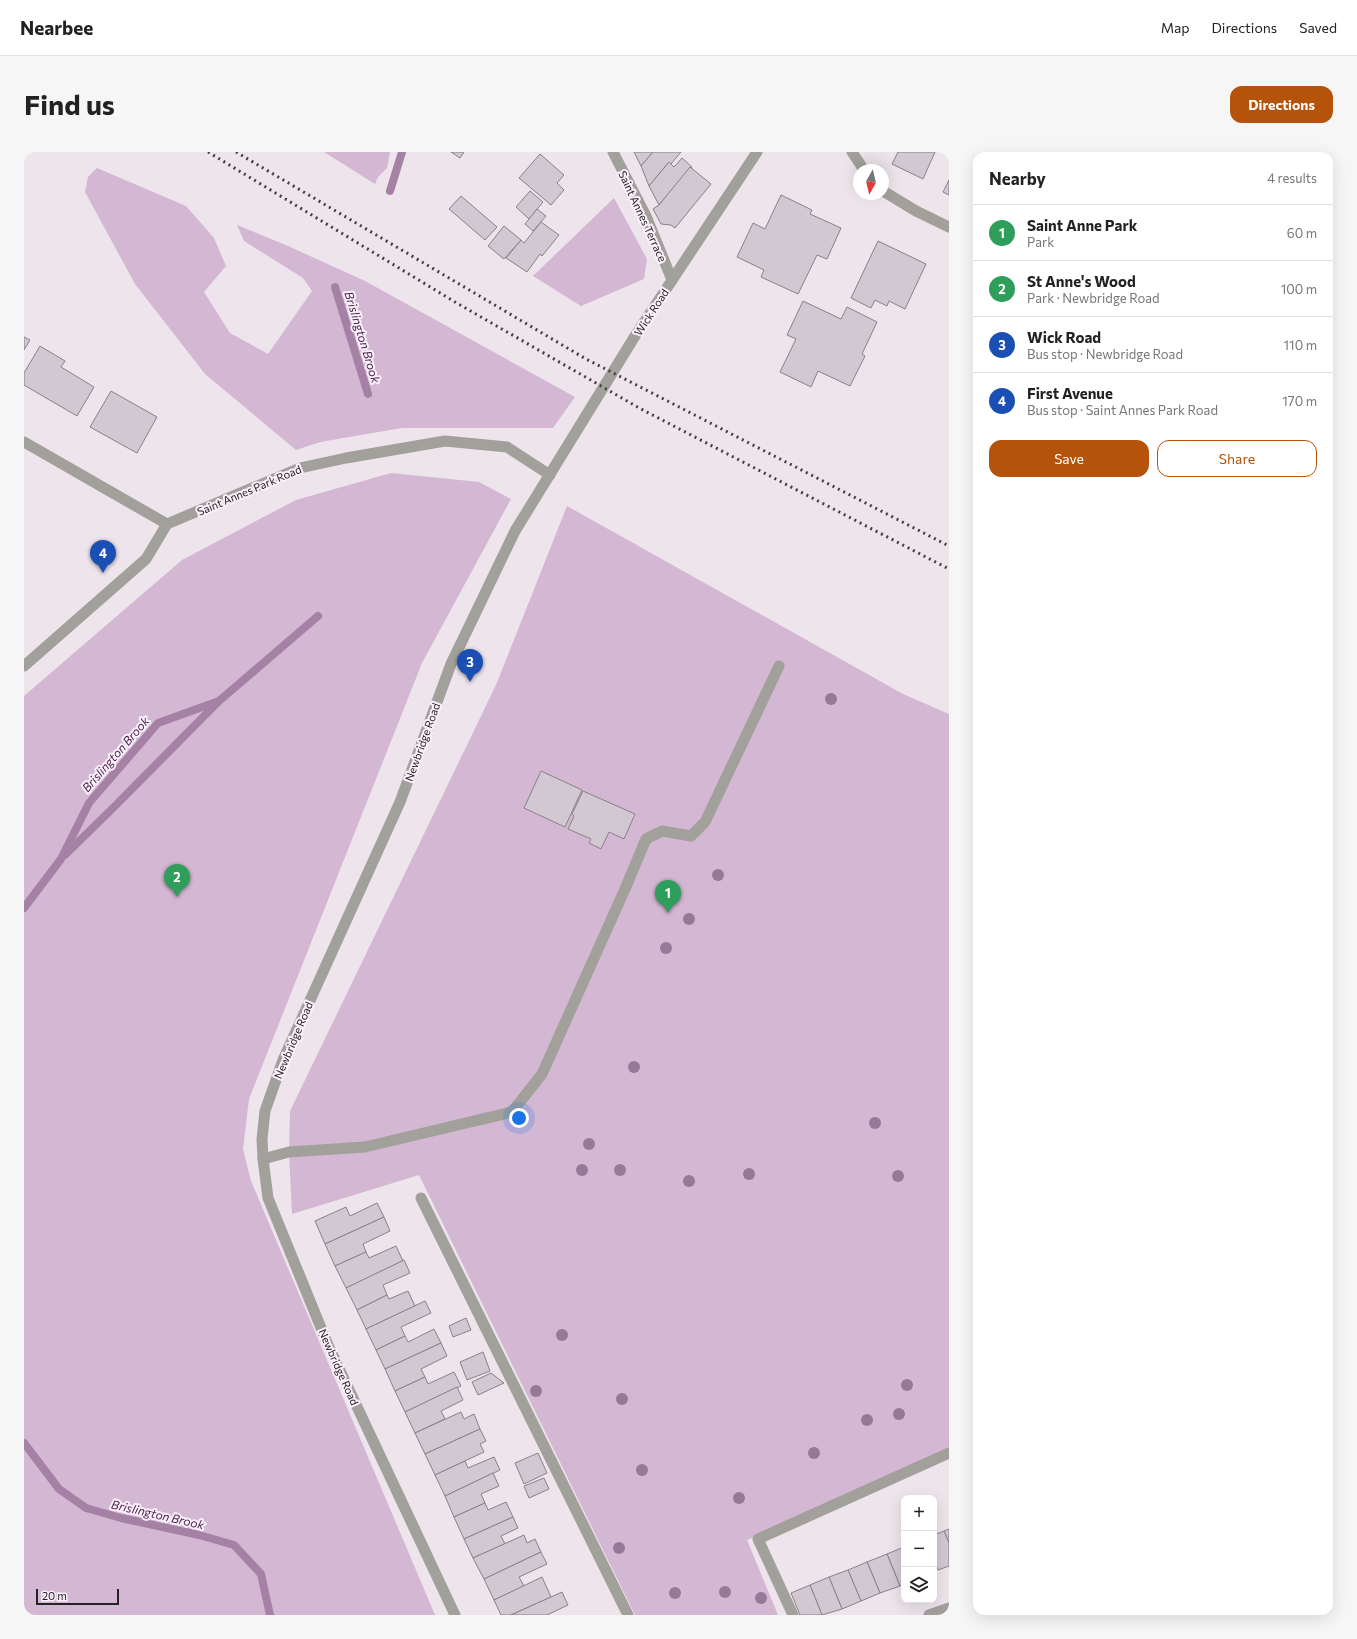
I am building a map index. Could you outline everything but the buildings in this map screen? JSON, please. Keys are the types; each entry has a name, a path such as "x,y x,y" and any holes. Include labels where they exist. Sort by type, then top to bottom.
{"street":[{"name":"Saint Annes Terrace","path":"613,152 646,216 672,280"},
{"name":"Wick Road","path":"550,475 635,336 757,152"},
{"path":"852,152 860,164"},
{"path":"889,195 916,211 949,227"},
{"name":"Saint Annes Park Road","path":"167,524 300,468 346,458 445,441 507,447 550,475"},
{"path":"24,442 167,524 146,558 24,666"},
{"name":"Newbridge Road","path":"455,1615 328,1345 268,1198 262,1138 265,1111 283,1060 400,802 451,664 515,532 550,475"},
{"path":"263,1159 289,1152 365,1146 512,1112 542,1074 646,839 662,831 691,836 705,822 779,666"},
{"path":"421,1198 628,1615"},
{"path":"793,1615 758,1539 949,1453"},
{"path":"930,1615 949,1608"}],"shaded area":[{"path":"324,152 390,152 387,168 378,177 375,184"},
{"path":"97,168 186,206 214,238 226,266 204,292 230,333 268,354 312,291 303,278 244,241 237,225 288,246 365,281 575,397 553,428 402,428 320,442 296,450 205,374 135,284 85,192 88,177"},
{"path":"614,198 647,259 644,279 581,306 533,276"},
{"path":"391,473 479,482 511,499 422,663 249,1099 243,1149 251,1181 435,1615 24,1615 24,696 182,560 296,500"},
{"path":"567,506 903,694 949,714 949,1448 747,1540 778,1615 635,1615 419,1175 292,1214 289,1152 290,1111 496,685"}],"waterway":[{"name":"Brislington Brook","path":"390,191 402,152"},
{"name":"Brislington Brook","path":"335,287 368,394"},
{"name":"Brislington Brook","path":"24,908 61,859 89,803 158,723 219,701 318,616"},
{"name":"Brislington Brook","path":"65,855 217,703"},
{"name":"Brislington Brook","path":"24,1443 59,1489 86,1508 121,1518 199,1535 234,1545 261,1574 270,1615"}],"railway":[{"path":"208,152 455,302 641,409 949,569"},
{"path":"236,152 586,359 949,546"}],"place":[{"name":"First Avenue","path":"103,573"},
{"name":"Wick Road","path":"470,682"},
{"name":"St Anne's Wood","path":"177,897"},
{"name":"Saint Anne Park","path":"668,913"}]}
